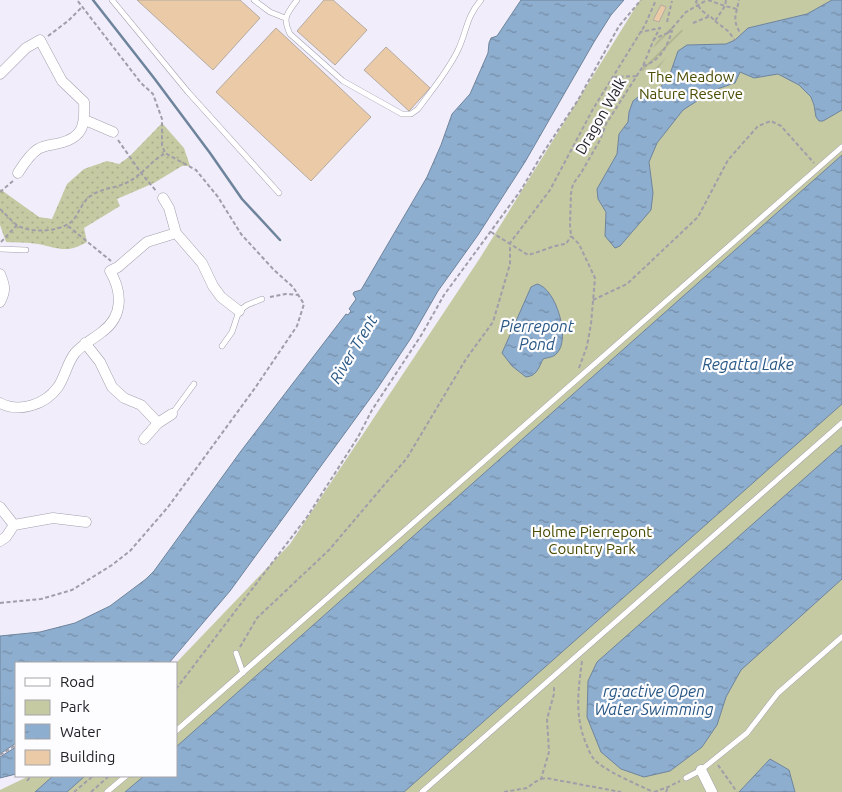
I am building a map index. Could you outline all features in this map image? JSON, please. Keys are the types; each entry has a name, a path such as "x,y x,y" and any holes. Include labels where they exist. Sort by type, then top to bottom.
{"street":[{"path":"0,74 26,48 40,40 62,82 84,102 85,120 81,130 74,138 35,150 18,173"},
{"path":"85,120 113,132"},
{"path":"163,198 169,208 176,233 202,264 221,297 240,311"},
{"path":"0,403 8,407 27,407 46,399 57,388 74,354 85,343 104,331 112,323 118,312 120,298 114,269 147,242 176,233"},
{"path":"0,274 5,288 0,302"},
{"path":"85,343 100,362 112,387 124,398 141,405 158,423"},
{"path":"144,438 158,423 172,414"},
{"path":"0,507 14,525"},
{"path":"0,541 6,537 14,525 53,518 86,522"},
{"path":"701,770 712,792"}],"lane":[{"path":"112,0 188,92 279,192"},
{"path":"254,0 270,12 285,18"},
{"path":"297,0 285,18 285,24 290,34 333,73 402,114 411,114 418,109 451,62 459,48 468,19 481,0"},
{"path":"178,730 842,147"},
{"path":"0,249 26,250"},
{"path":"222,346 232,332 240,311 247,305 262,299"},
{"path":"172,414 194,384"},
{"path":"422,792 842,423"},
{"path":"686,778 701,770 746,733 778,693 842,637"},
{"path":"236,653 243,673"},
{"path":"107,792 125,777"}],"path":[{"path":"0,602 41,600 72,590 112,565 130,551 168,506 255,388 297,326 304,304 299,294 241,234 218,197 196,170 165,153 162,145 162,119 153,94 141,83 77,0"},
{"path":"178,686 307,517 358,437 372,410 422,334 444,295 520,190 578,100 619,26 640,0"},
{"path":"236,653 257,618 329,550 407,458 466,360 494,322 510,264 510,243 550,190 593,109 640,32 656,0"},
{"path":"667,34 697,2 708,0 737,8"},
{"path":"715,21 725,6 726,0"},
{"path":"739,0 735,20 736,27 741,34"},
{"path":"667,22 672,1"},
{"path":"697,2 701,10 728,31 735,40"},
{"path":"40,40 68,21 82,7"},
{"path":"693,23 710,16"},
{"path":"640,32 660,28 654,38"},
{"path":"643,66 659,57 668,44 672,31 654,38"},
{"name":"Dragon Walk","path":"571,236 571,193 573,184 600,140 606,124 643,66 654,38"},
{"path":"613,77 637,76"},
{"path":"593,300 628,284 698,217 728,160 758,126 771,121 781,126 818,168"},
{"path":"113,132 141,173 163,198"},
{"path":"0,209 17,226 28,229 48,230 68,226 86,199 93,194 116,188 130,181 165,153"},
{"path":"0,192 12,183 18,173"},
{"path":"0,243 17,226"},
{"path":"68,226 114,269"},
{"path":"491,232 528,255 566,244 571,236 579,244 595,278 591,324 587,346 579,370"},
{"path":"262,299 286,294 299,294"},
{"path":"583,650 577,690 579,718 583,736 593,759 653,792 668,788 686,778"},
{"path":"540,783 549,752 547,718 554,694 554,676"},
{"path":"0,755 15,746"},
{"path":"714,759 737,792"},
{"path":"27,780 30,777"},
{"path":"74,792 92,777"},
{"path":"91,792 108,777"},
{"path":"504,792 527,788 546,778 621,792"},
{"path":"666,792 668,788"}],"green space":[{"name":"Holme Pierrepont Country Park","path":"640,0 842,0 842,792 0,792 0,790 27,777 178,777 177,662 290,544 480,258"},
{"path":"667,22 684,31 654,75 641,71"},
{"path":"162,123 184,148 190,166 182,166 154,183 117,199 120,206 84,228 87,242 80,246 62,249 34,243 6,242 0,225 0,189 39,217 52,219 67,184 84,169 107,161 119,164 129,157"}],"water":[{"name":"River Trent","path":"521,0 624,0 611,15 594,42 525,162 478,235 438,291 411,338 377,389 230,591 170,662 15,662 15,744 0,754 0,636 40,632 75,623 110,606 154,571 241,451 346,314 348,315 351,311 349,309 356,299 353,294 354,292 361,290 427,177 452,114 470,94 488,53 491,38 497,36"},
{"path":"832,0 842,0 842,110 823,121 819,121 816,117 811,97 799,85 778,74 754,78 740,72 735,83 714,90 683,110 657,143 649,162 653,193 651,210 620,246 615,248 605,236 606,212 598,199 597,189 617,154 619,134 628,122 633,101 638,97 659,89 670,74 678,51 687,45 726,44 735,40 748,28 807,14"},
{"name":"Regatta Lake","path":"842,155 842,404 404,792 125,792 143,777 178,777 178,745"},
{"name":"Pierrepont Pond","path":"537,284 550,294 555,304 562,326 561,346 555,355 543,359 533,375 526,377 512,366 502,353 531,287"},
{"name":"rg:active Open Water Swimming","path":"842,445 842,579 741,670 726,697 717,725 702,747 670,771 644,777 621,769 601,752 587,717 588,681 597,662"},
{"path":"15,748 15,774 0,778 0,757"},
{"path":"770,759 789,770 795,792 739,792"},
{"path":"52,777 84,777 67,792 35,792"}],"building":[{"path":"137,0 240,0 260,18 213,70"},
{"path":"324,0 333,0 367,30 335,65 297,31"},
{"path":"661,5 666,7 659,22 653,20"},
{"path":"276,28 371,117 311,181 216,92"},
{"path":"386,47 430,88 409,111 364,70"}],"waterway":[{"path":"93,0 154,78 242,199 280,240"}],"park label":[{"name":"The Meadow Nature Reserve","path":"691,86"}]}
